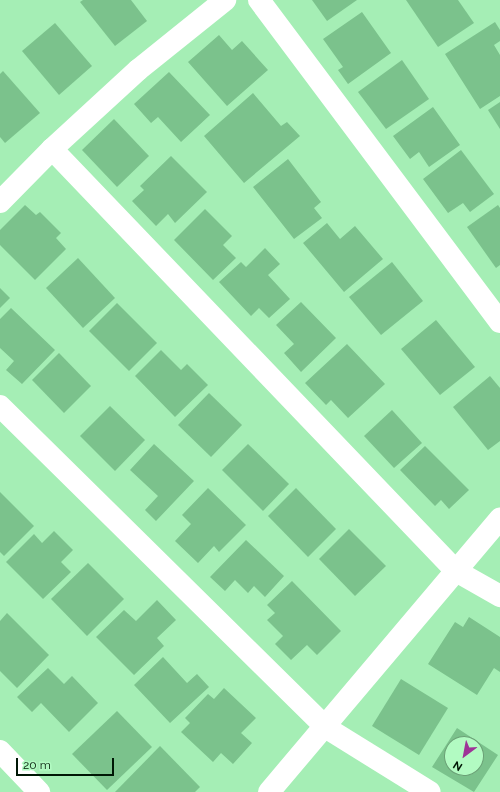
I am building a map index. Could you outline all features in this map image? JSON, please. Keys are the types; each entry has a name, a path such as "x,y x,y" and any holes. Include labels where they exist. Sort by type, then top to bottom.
{"street":[{"path":"0,202 52,150 138,70 225,0"},
{"path":"259,0 500,322"},
{"path":"52,150 456,571 500,596"},
{"path":"0,406 325,727 430,792"},
{"path":"269,792 500,519"},
{"path":"0,751 39,792"}],"building":[{"path":"83,0 131,0 147,21 115,46 80,2"},
{"path":"312,0 357,0 327,21"},
{"path":"406,0 458,0 474,23 438,47"},
{"path":"362,12 391,53 348,84 338,70 343,67 323,39"},
{"path":"495,22 500,30 500,41 494,45 500,55 500,96 480,109 445,54"},
{"path":"55,23 92,66 59,95 22,51"},
{"path":"219,35 232,50 242,41 268,70 227,106 188,62"},
{"path":"402,60 429,99 386,129 358,92"},
{"path":"3,71 40,113 5,143 0,137 0,74"},
{"path":"169,72 210,115 181,142 158,117 151,123 134,104"},
{"path":"253,93 281,126 287,122 300,136 244,183 204,136"},
{"path":"500,102 500,129 488,110"},
{"path":"433,107 460,145 429,167 419,152 410,159 393,136"},
{"path":"114,119 149,156 117,187 82,150"},
{"path":"461,150 494,194 470,212 463,203 448,213 423,179"},
{"path":"171,156 207,192 175,223 168,214 156,226 132,201 144,190 140,186"},
{"path":"288,159 321,202 314,208 322,218 294,239 253,187"},
{"path":"25,205 36,215 40,212 61,233 56,238 66,249 35,280 0,245 0,230"},
{"path":"498,205 500,208 500,265 496,268 467,227"},
{"path":"205,209 232,236 223,245 236,258 213,280 174,240"},
{"path":"327,223 340,239 355,226 383,259 344,292 303,243"},
{"path":"265,248 280,264 268,275 290,299 269,318 259,308 251,316 219,282 241,262 246,267"},
{"path":"78,258 115,298 83,328 46,288"},
{"path":"392,262 423,301 381,335 349,297"},
{"path":"0,288 10,298 0,308"},
{"path":"301,302 336,338 301,372 284,353 294,344 276,325"},
{"path":"117,303 157,343 129,371 89,331"},
{"path":"11,308 55,350 22,384 6,370 14,361 0,348 0,319"},
{"path":"436,320 475,367 440,395 401,349"},
{"path":"347,344 385,384 348,418 331,400 326,405 305,383"},
{"path":"161,350 181,370 187,364 208,385 175,417 135,376"},
{"path":"59,353 91,386 64,413 32,380"},
{"path":"490,376 500,388 500,441 488,450 453,407"},
{"path":"209,393 242,425 211,457 178,425"},
{"path":"110,406 145,440 115,471 80,436"},
{"path":"392,410 422,443 394,468 364,436"},
{"path":"154,444 194,481 156,521 145,510 158,496 130,470"},
{"path":"248,444 289,484 263,511 222,470"},
{"path":"425,446 469,490 449,509 441,500 435,506 400,470"},
{"path":"208,488 246,525 219,552 214,546 198,563 175,541 191,524 182,515"},
{"path":"296,488 336,529 308,557 268,516"},
{"path":"0,492 34,526 4,556 0,552"},
{"path":"349,529 386,566 355,596 319,559"},
{"path":"54,531 73,550 61,562 71,572 43,599 6,562 34,534 42,543"},
{"path":"246,540 284,576 265,597 254,586 248,593 235,580 225,591 210,577"},
{"path":"88,563 124,599 87,636 51,599"},
{"path":"292,581 341,631 317,655 307,645 291,660 275,644 283,636 267,620 275,613 267,605"},
{"path":"157,600 176,620 157,638 164,646 134,675 96,637 124,610 136,621"},
{"path":"7,613 49,655 17,688 0,671 0,621"},
{"path":"469,617 500,637 500,672 494,668 477,695 428,664 455,622 463,627"},
{"path":"163,657 187,683 197,674 209,687 170,723 134,685"},
{"path":"48,668 64,684 72,676 98,703 69,732 41,703 32,712 17,697"},
{"path":"401,679 448,708 419,755 372,726"},
{"path":"224,688 256,718 241,733 252,743 233,764 221,753 213,762 181,732 190,723 185,718 208,694 214,699"},
{"path":"117,711 152,747 107,790 72,754"},
{"path":"457,728 469,736 452,736"},
{"path":"160,746 200,787 195,792 115,792"},
{"path":"484,746 498,755 474,792 447,776 484,776"},
{"path":"444,748 444,774 432,767"}]}
